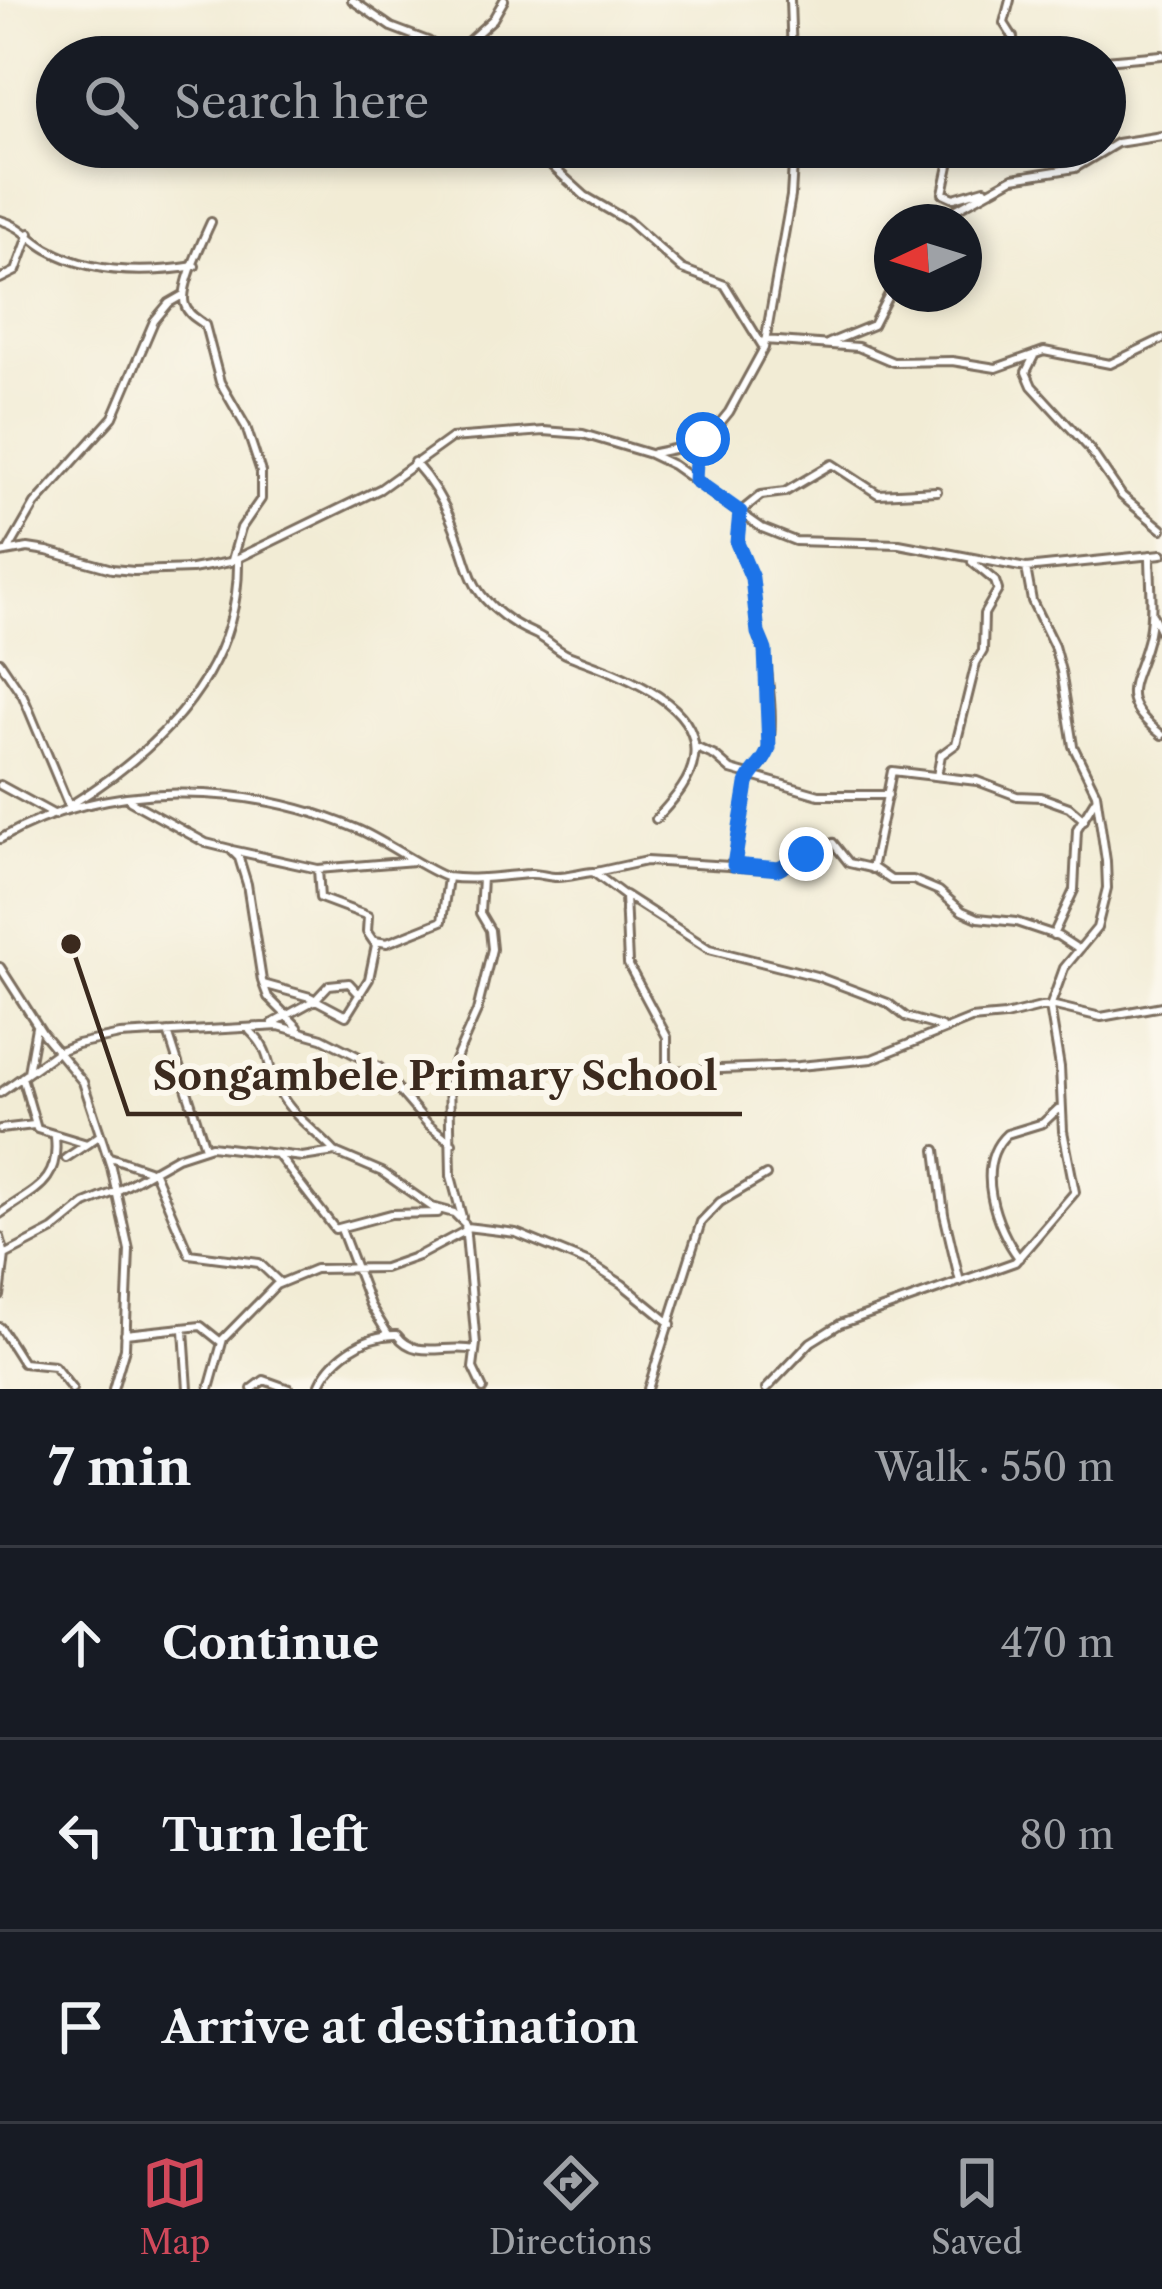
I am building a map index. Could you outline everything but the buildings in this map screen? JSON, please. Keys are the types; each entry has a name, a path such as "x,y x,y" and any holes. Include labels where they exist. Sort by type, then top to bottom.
{"street":[{"path":"352,0 391,27 415,36"},
{"path":"475,36 504,0"},
{"path":"790,0 791,36"},
{"path":"1010,0 1004,23 1012,36"},
{"path":"1126,59 1162,56"},
{"path":"1126,142 1162,136"},
{"path":"554,168 585,196 628,221 682,268 725,285 764,344"},
{"path":"650,454 711,434 730,412 764,344 793,168"},
{"path":"947,168 942,183 946,196 958,198 1023,175 1075,168"},
{"path":"971,204 989,188"},
{"path":"0,220 30,233 49,250 111,269 150,272 195,266"},
{"path":"0,838 70,808 142,754 211,671 226,644 232,621 234,561 241,528 261,499 261,472 246,427 220,382 206,325 187,312 183,295 211,222"},
{"path":"0,279 16,271 30,233"},
{"path":"4,551 35,504 113,417 154,321 183,295"},
{"path":"825,344 872,325 879,312"},
{"path":"764,344 865,348 893,362 952,361 987,368 1052,351 1110,364 1162,339"},
{"path":"1036,352 1026,372 1032,386 1089,448 1122,496 1162,529"},
{"path":"4,551 47,550 134,571 192,569 234,561 380,489 439,443 476,433 584,434 650,454 762,528 795,542 899,544 1026,568 1162,554"},
{"path":"695,480 697,441"},
{"path":"414,462 432,482 475,585 488,602 516,627 656,694 691,733 695,748 687,779 656,819"},
{"path":"734,865 750,773 767,755 768,709 765,650 758,633 752,578 737,543 740,512 761,495 785,492 832,464 878,494 938,491"},
{"path":"1150,555 1149,634 1130,695 1137,714 1162,735"},
{"path":"937,776 941,755 956,744 967,711 976,663 983,651 984,614 998,590 995,581 969,559"},
{"path":"766,1389 811,1342 840,1324 1008,1267 1075,1192 1050,1006 1064,968 1097,928 1107,888 1096,796 1072,746 1061,671 1032,601 1026,568"},
{"path":"1150,610 1162,634"},
{"path":"0,662 23,696 70,808"},
{"path":"695,748 715,756 731,770 819,795 888,795"},
{"path":"872,868 892,771 977,781 1017,796 1051,800 1084,820"},
{"path":"0,784 58,814"},
{"path":"70,808 172,790 291,806 351,826 448,877 531,873 555,877 646,861 779,869 833,843 845,861 872,868 891,880 913,880 939,891 978,918 1016,922 1078,950"},
{"path":"58,814 61,794"},
{"path":"1053,935 1071,902 1075,837 1096,796"},
{"path":"126,800 206,843 318,869 417,860"},
{"path":"232,850 242,863 263,984 271,1001 300,1030"},
{"path":"242,863 246,853"},
{"path":"318,869 320,898 367,914 367,932 375,941 388,943 442,921 448,877"},
{"path":"593,872 709,949 816,976 888,1003 906,1017 944,1028"},
{"path":"482,878 480,913 490,930 492,949 477,1011 450,1068 451,1176 464,1226 474,1372 483,1389"},
{"path":"624,894 628,964 667,1037 671,1071 872,1059 970,1019 1050,1006 1101,1017 1162,1006"},
{"path":"263,984 348,1016 374,968 375,941"},
{"path":"0,967 83,1082 108,1156 129,1250 125,1334 113,1389"},
{"path":"270,1025 315,1000 325,986 349,983 360,994"},
{"path":"34,1125 25,1075 36,1023"},
{"path":"0,1094 57,1052 100,1039 270,1025 300,1030 379,1067 428,1124 452,1143"},
{"path":"248,1029 266,1048 283,1098 335,1152 382,1172 464,1226 516,1233 589,1263 671,1324"},
{"path":"168,1032 205,1147"},
{"path":"1019,1258 1006,1239 994,1204 992,1157 1007,1134 1043,1124 1060,1106"},
{"path":"0,1129 34,1125 55,1137 87,1144"},
{"path":"66,1158 99,1136"},
{"path":"0,1214 50,1178 57,1156 55,1137"},
{"path":"5,1255 53,1230 85,1204 205,1147 278,1155 335,1152"},
{"path":"936,1150 960,1282"},
{"path":"278,1155 331,1225 341,1229 383,1215 445,1212"},
{"path":"108,1156 152,1170"},
{"path":"126,1165 131,1183"},
{"path":"152,1170 189,1254 259,1263 280,1283"},
{"path":"647,1389 701,1222 720,1202 766,1175"},
{"path":"209,1389 221,1342 260,1297 280,1283 315,1270 384,1268 418,1256 464,1226"},
{"path":"341,1229 370,1305 388,1334"},
{"path":"0,1237 5,1255 0,1296"},
{"path":"125,1334 200,1326 221,1342"},
{"path":"0,1327 23,1363 54,1366 72,1389"},
{"path":"184,1330 188,1389"},
{"path":"318,1389 334,1359 388,1334 397,1335 415,1350 460,1347 475,1351"},
{"path":"252,1389 264,1379 289,1389"}],"place":[{"name":"Songambele Primary School","path":"71,944"}],"route":[{"path":"703,439 697,441 695,480 740,512 737,543 752,578 758,633 765,650 769,748 764,763 750,773 744,793 734,865 779,869 806,854"}]}
